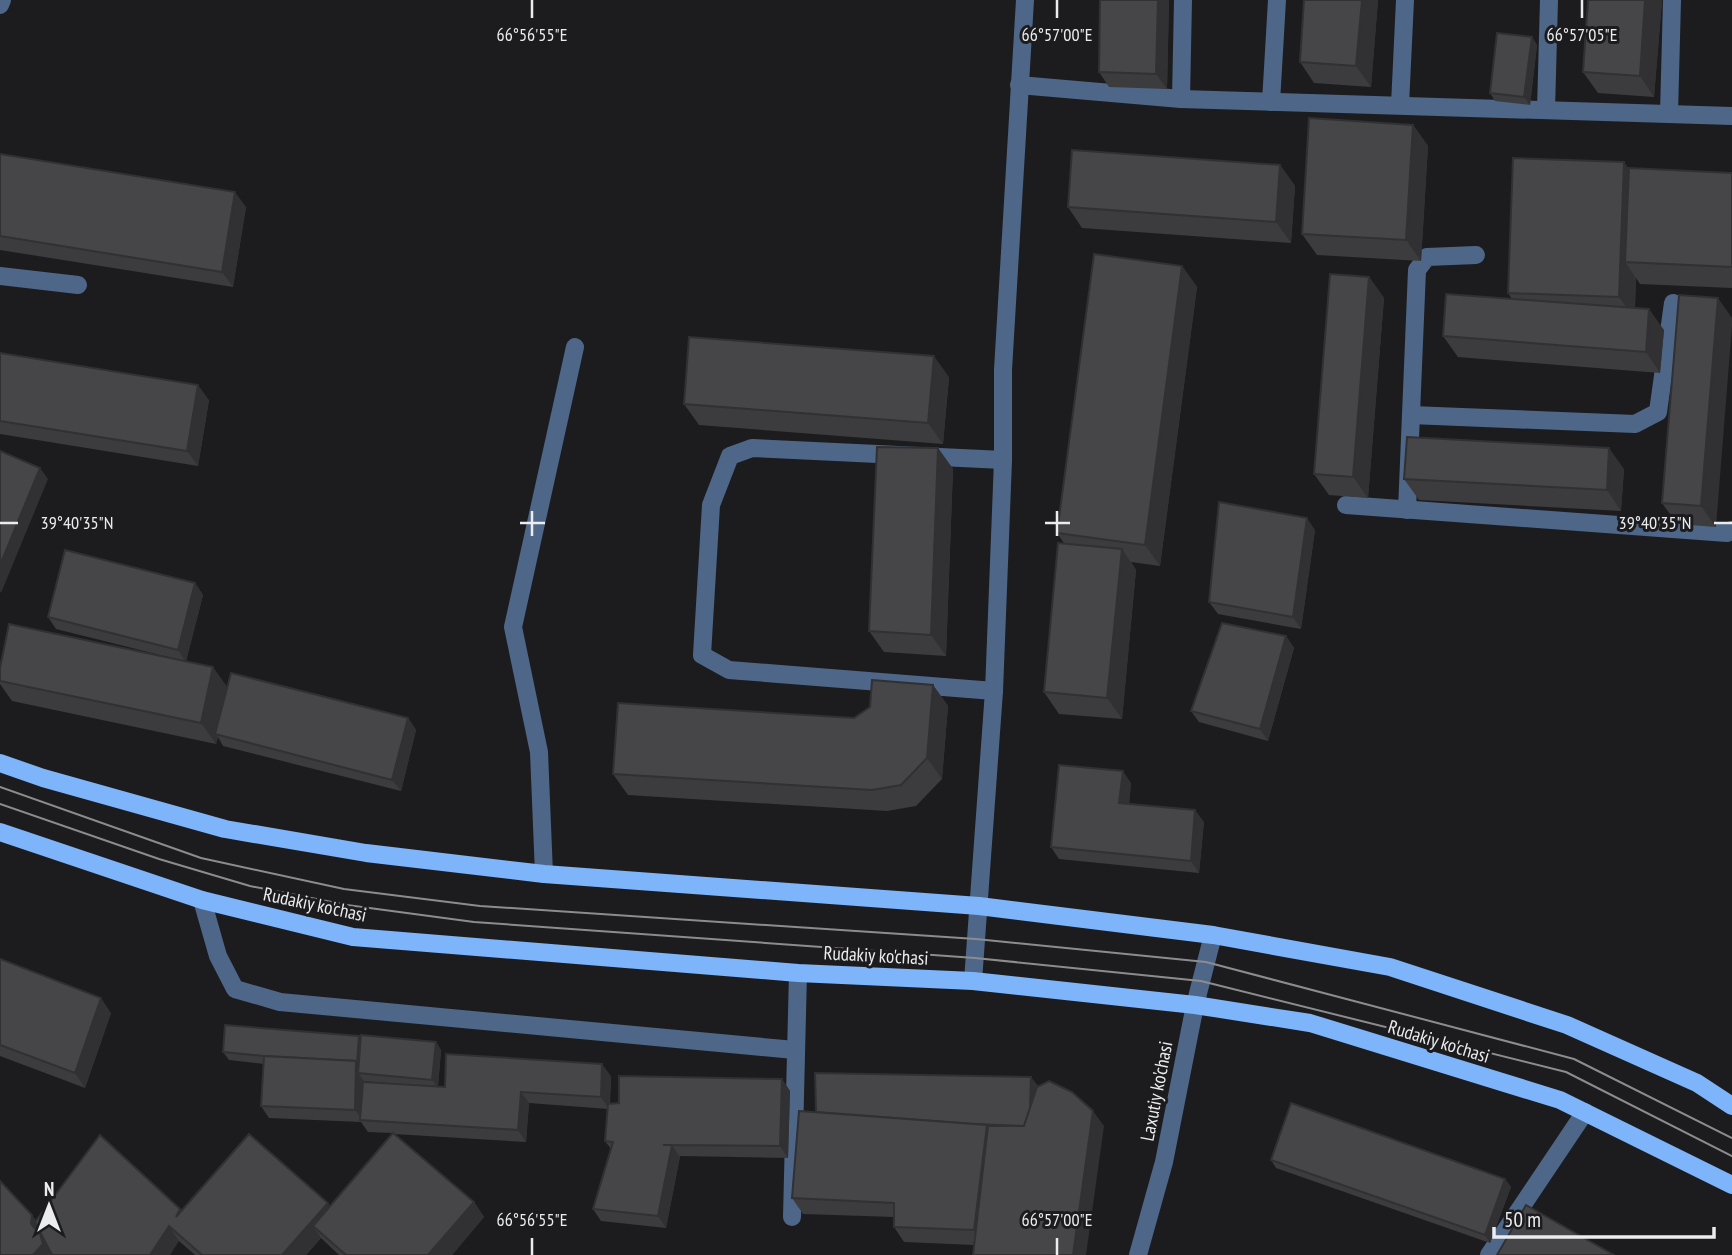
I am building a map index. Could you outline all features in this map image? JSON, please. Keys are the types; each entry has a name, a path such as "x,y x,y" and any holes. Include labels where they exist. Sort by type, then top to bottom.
{"main road":[{"path":"0,763 43,778 225,828 366,853 544,874 979,906 1213,935 1390,967 1567,1025 1697,1083 1732,1105"},
{"name":"Rudakiy ko'chasi","path":"0,832 202,900 353,937 798,973 973,981 1195,1005 1310,1023 1560,1100 1732,1185"}],"street":[{"path":"0,5 2,0"},
{"path":"973,981 994,691 1003,460 1003,370 1024,0"},
{"path":"1181,99 1184,0"},
{"path":"1271,102 1277,0"},
{"path":"1400,105 1405,0"},
{"path":"1546,110 1549,0"},
{"path":"1670,114 1672,0"},
{"path":"1019,85 1181,99 1732,116"},
{"path":"1407,510 1417,270 1427,257 1476,255"},
{"path":"0,276 78,285"},
{"path":"1411,415 1635,424 1658,412 1673,303"},
{"path":"544,874 539,752 513,627 575,347"},
{"path":"994,691 729,670 702,655 711,505 730,456 752,448 1003,460"},
{"path":"1346,505 1727,533 1732,530"},
{"path":"202,900 218,956 235,989 281,1002 795,1050"},
{"name":"Laxutiy ko'chasi","path":"1138,1255 1164,1162 1195,1005 1213,935"},
{"path":"792,1217 798,973"},
{"path":"1489,1255 1585,1112"}],"building":[{"path":"1100,0 1158,0 1156,74 1099,72"},
{"path":"1304,0 1362,0 1356,66 1300,62"},
{"path":"1588,0 1645,0 1640,76 1583,72"},
{"path":"1497,33 1532,37 1524,97 1490,93"},
{"path":"1309,118 1413,125 1406,240 1302,234"},
{"path":"1072,150 1280,165 1276,222 1068,207"},
{"path":"0,154 235,192 222,272 0,236"},
{"path":"1513,158 1624,162 1619,297 1508,293"},
{"path":"1629,168 1732,173 1732,267 1625,262"},
{"path":"1094,254 1182,266 1145,545 1057,533"},
{"path":"1330,274 1369,277 1353,477 1314,474"},
{"path":"1446,294 1649,309 1646,352 1443,336"},
{"path":"1679,295 1718,298 1701,506 1662,503"},
{"path":"689,337 934,356 928,423 684,404"},
{"path":"0,353 198,385 187,451 0,421"},
{"path":"1407,437 1609,448 1607,490 1404,479"},
{"path":"877,447 938,448 931,635 869,631"},
{"path":"0,451 40,468 0,565"},
{"path":"1219,502 1307,518 1293,617 1209,602"},
{"path":"1058,543 1122,549 1107,698 1044,692"},
{"path":"65,550 195,583 178,650 48,617"},
{"path":"1222,623 1286,636 1260,729 1191,711"},
{"path":"9,624 213,667 201,723 0,681"},
{"path":"231,673 408,718 392,780 215,734"},
{"path":"872,680 933,685 927,758 901,785 872,790 613,774 618,703 854,718 870,707"},
{"path":"1059,765 1123,771 1119,803 1195,810 1191,861 1051,847"},
{"path":"0,959 101,998 75,1073 0,1045"},
{"path":"225,1025 359,1036 357,1063 223,1052"},
{"path":"361,1035 436,1042 432,1080 358,1073"},
{"path":"446,1054 602,1064 601,1097 521,1092 518,1130 360,1120 363,1082 445,1087"},
{"path":"264,1056 356,1061 355,1110 261,1106"},
{"path":"815,1073 1031,1077 1030,1108 1024,1126 816,1112"},
{"path":"619,1076 782,1079 780,1146 672,1145 658,1216 593,1209 613,1142 605,1141 608,1104 619,1103"},
{"path":"1049,1081 1072,1092 1093,1111 1073,1255 973,1255 988,1126 1024,1126 1037,1087"},
{"path":"1291,1103 1505,1179 1485,1235 1271,1160"},
{"path":"799,1111 987,1125 974,1230 894,1227 894,1203 792,1198"},
{"path":"393,1133 474,1202 428,1255 346,1255 313,1226"},
{"path":"249,1134 328,1203 282,1255 202,1255 169,1226 150,1255 52,1255 35,1222 100,1135 180,1209 176,1217"},
{"path":"0,1181 32,1215 31,1224 40,1234 43,1244 33,1255 0,1255"},
{"path":"1526,1205 1614,1255 1497,1255"}],"tram line":[{"path":"0,787 201,858 344,889 480,906 976,939 1206,962 1574,1059 1732,1138"},
{"path":"0,804 159,859 250,886 347,905 474,922 975,958 1201,981 1566,1072 1732,1156"}]}
